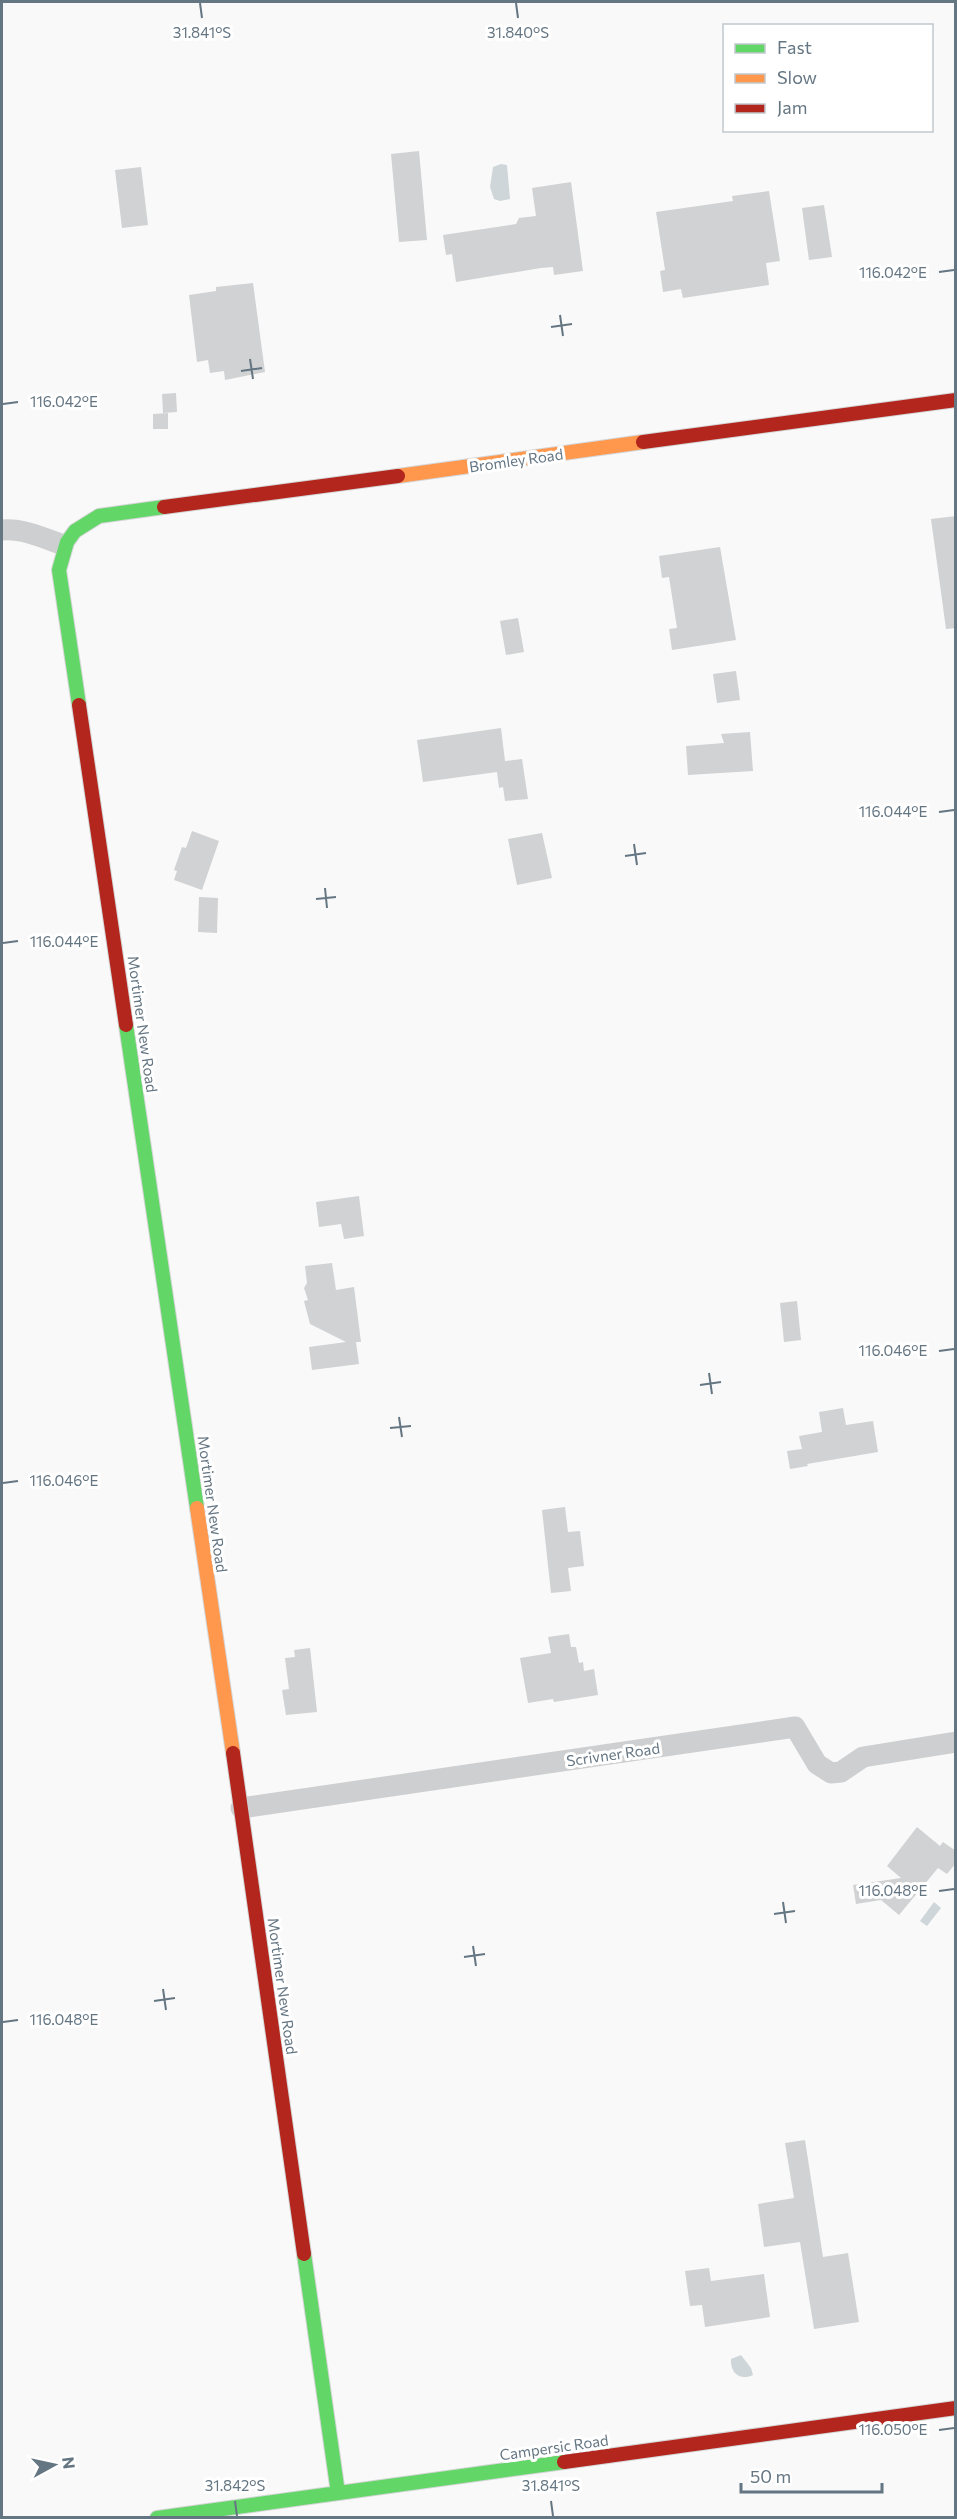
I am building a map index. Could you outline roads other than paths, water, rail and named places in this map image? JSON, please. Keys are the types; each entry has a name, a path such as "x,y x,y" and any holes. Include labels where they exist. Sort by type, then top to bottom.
{"street":[{"name":"Bromley Road","path":"63,545 79,526 99,516 956,400"},
{"path":"2,530 9,529 35,535 63,545"},
{"name":"Mortimer New Road","path":"63,545 59,570 241,1808 338,2493"},
{"name":"Scrivner Road","path":"241,1808 795,1727 817,1764 831,1773 841,1772 863,1757 956,1742"},
{"name":"Campersic Road","path":"157,2517 956,2408"}]}
